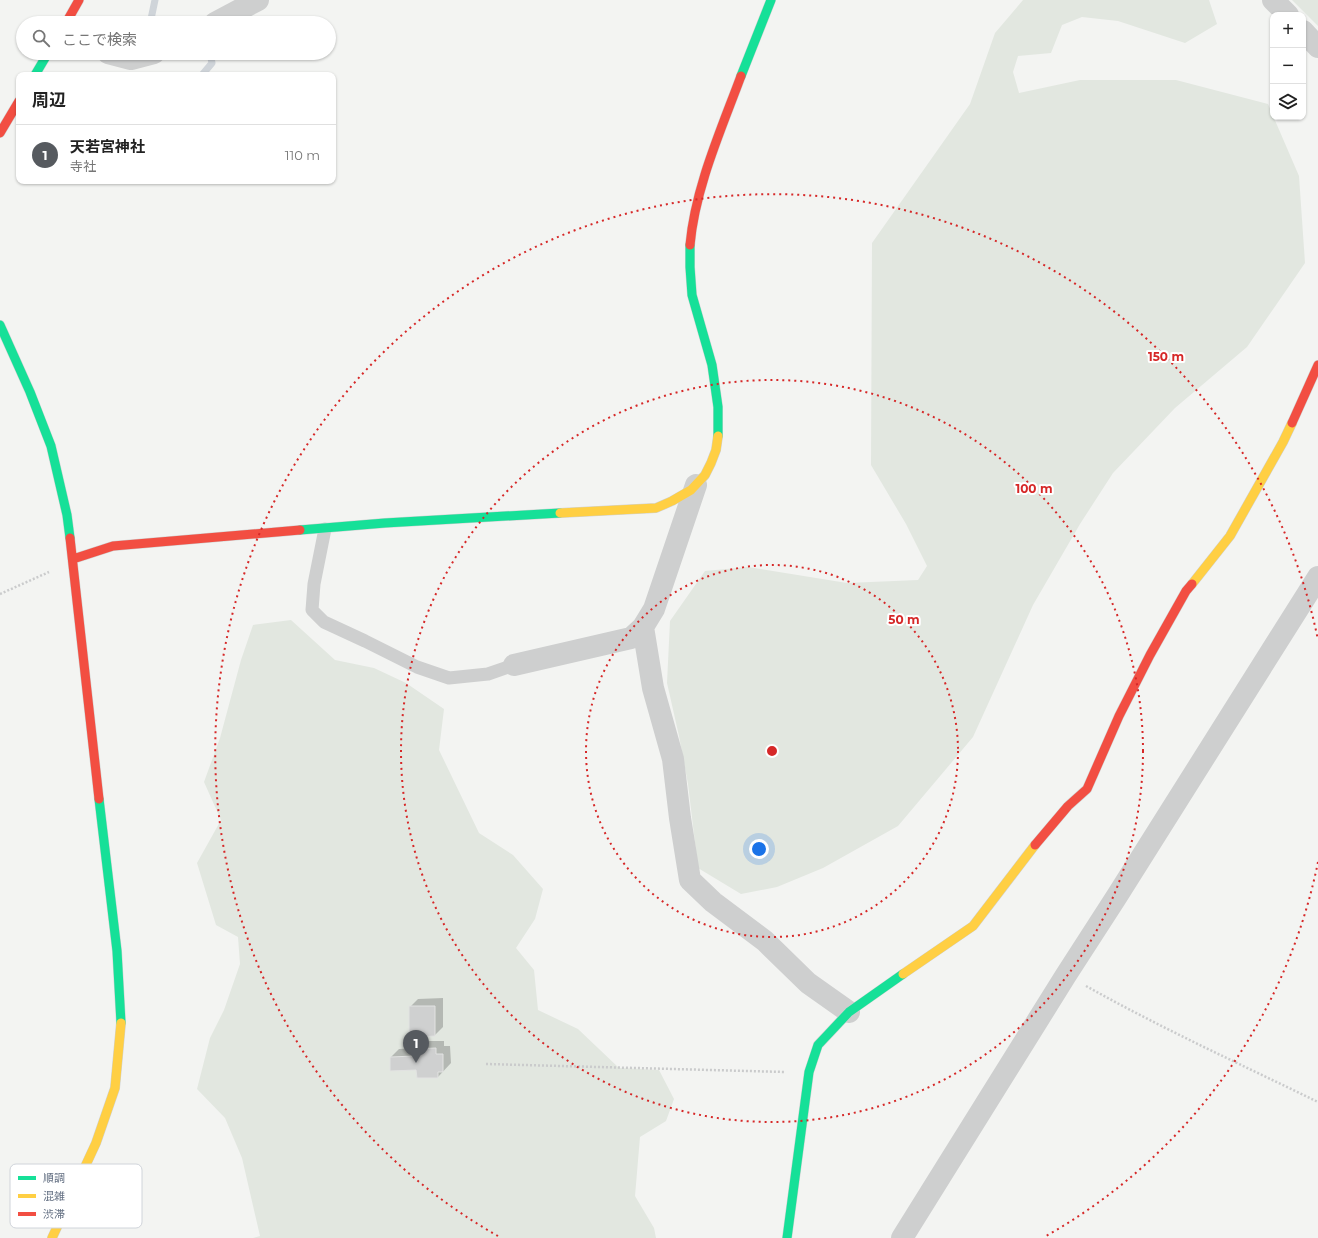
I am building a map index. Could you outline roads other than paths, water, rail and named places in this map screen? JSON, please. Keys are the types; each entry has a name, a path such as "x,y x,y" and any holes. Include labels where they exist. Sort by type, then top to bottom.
{"street":[{"path":"70,16 80,0"},
{"path":"228,16 258,0"},
{"path":"73,559 113,546 385,523 656,508 681,496 696,485 708,470 714,454 718,435 719,416 711,358 692,295 690,243 702,185 732,99 771,0"},
{"path":"1273,0 1285,12"},
{"path":"1306,34 1318,47"},
{"path":"37,72 44,60"},
{"path":"0,132 16,106"},
{"path":"0,326 30,392 51,446 67,515 117,951 122,1020 115,1088 96,1143 86,1164"},
{"path":"787,1238 809,1072 818,1045 849,1012 973,926 1027,855 1068,806 1087,789 1119,716 1150,655 1186,591 1230,536 1283,442 1318,365"},
{"path":"514,665 631,638 643,627 654,609 696,485"},
{"path":"902,1238 1066,975 1318,577"},
{"path":"643,627 653,688 673,759 680,818 690,880 713,902 765,941 808,983 849,1012"},
{"path":"52,1238 57,1228"}],"lane":[{"path":"325,529 314,584 312,610 324,622 417,667 449,678 488,674 514,665"}],"waterway":[{"path":"152,16 155,0"},
{"path":"204,72 212,63 211,60"}],"place":[{"name":"天若宮神社","path":"416,1063"}]}
